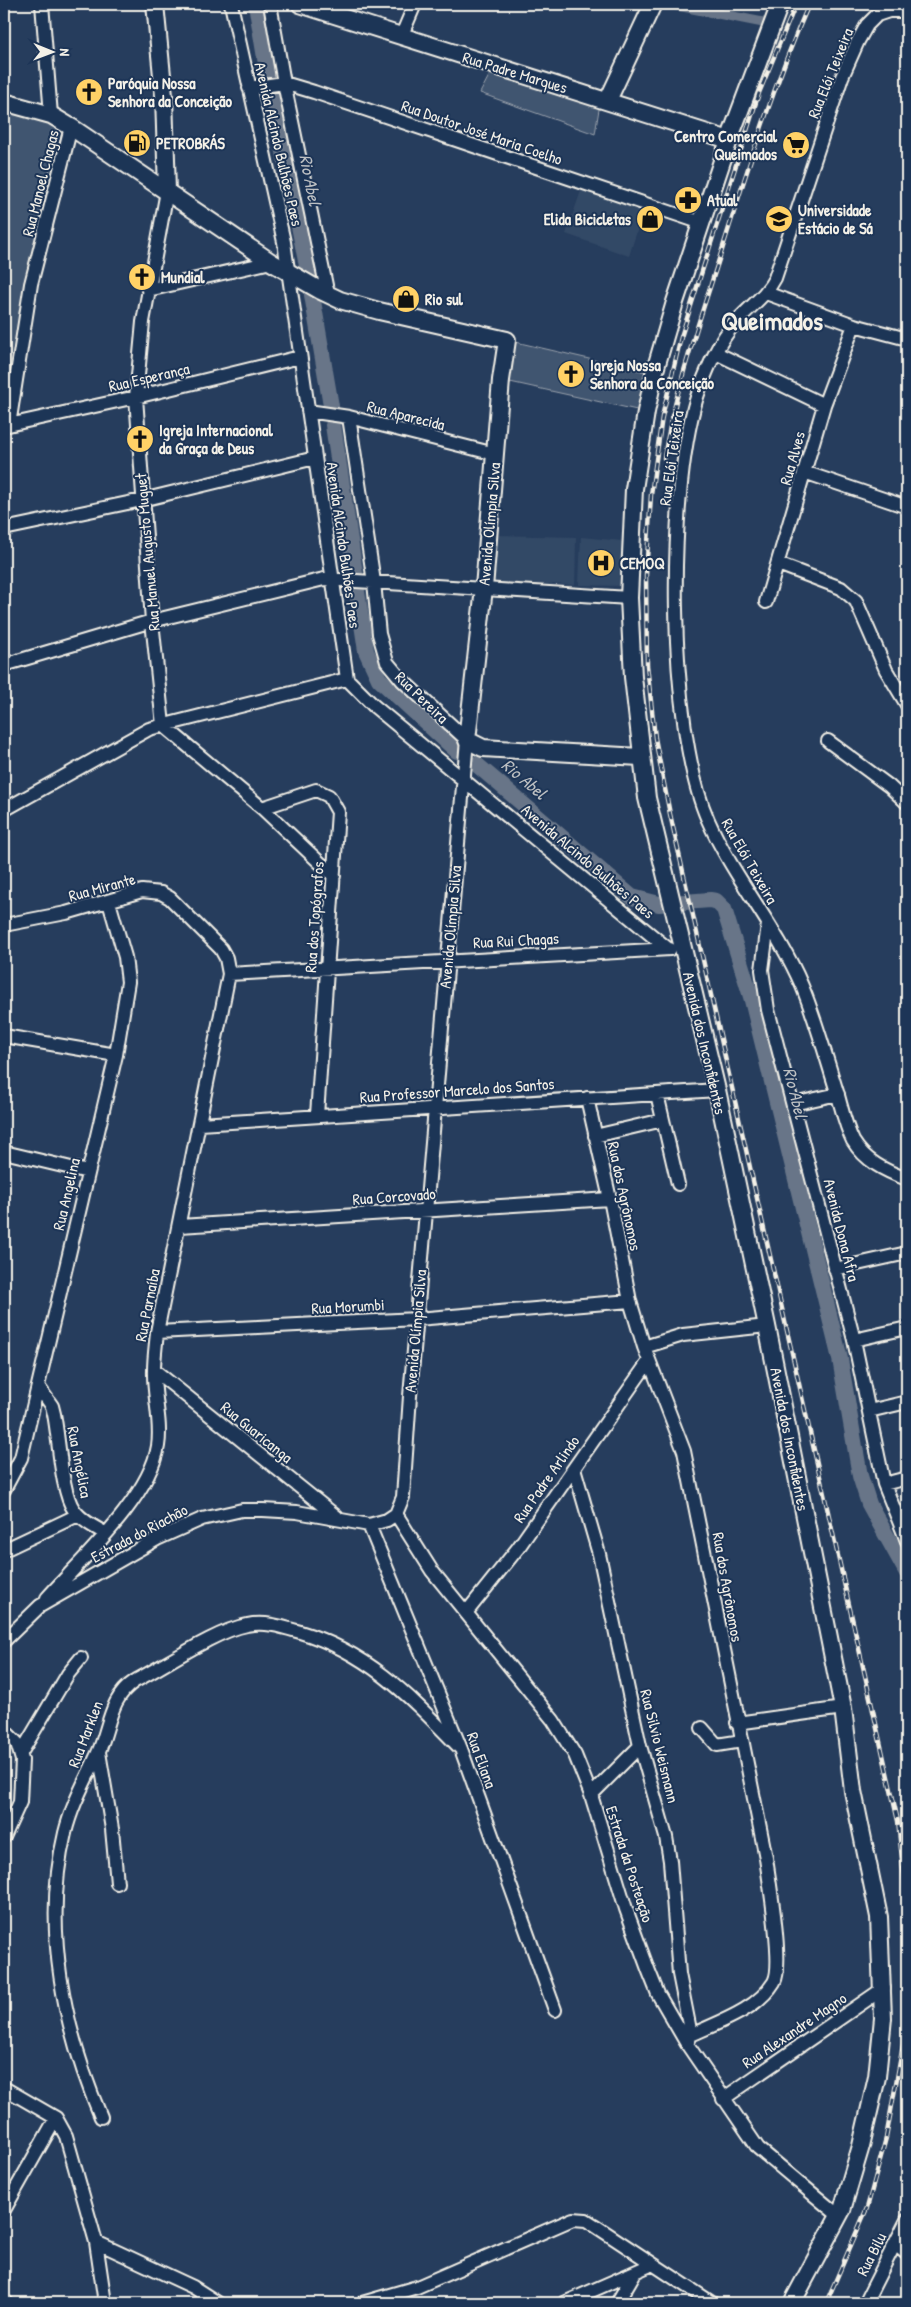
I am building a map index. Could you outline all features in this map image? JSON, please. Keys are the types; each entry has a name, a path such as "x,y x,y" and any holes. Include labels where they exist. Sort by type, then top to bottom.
{"main road":[{"name":"Rua Manuel Augusto Muguet","path":"155,4 164,96 167,191"},
{"name":"Rua Padre Marques","path":"300,4 401,38 608,100 729,140"},
{"path":"608,100 653,4"},
{"name":"Avenida dos Inconfidentes","path":"780,4 729,140 674,302 654,374 634,489 629,598 640,757 654,836 717,1090 767,1326 843,1708 853,1791 879,1917 884,1988 877,2077 861,2146 839,2216"},
{"path":"4,102 51,115 71,126 271,262 294,277 325,293"},
{"name":"Avenida Olímpia Silva","path":"325,293 379,311 507,340 501,380 484,588 466,744"},
{"name":"Rua Pereira","path":"466,744 483,748 640,757"},
{"path":"792,2303 839,2216"}],"street":[{"path":"42,4 51,115"},
{"name":"Avenida Alcindo Bulhões Paes","path":"231,4 254,87 284,242 294,277 300,357 312,411 315,458 338,580 347,679 374,706 464,773 667,948"},
{"name":"Avenida Alcindo Bulhões Paes","path":"270,4 282,83 325,293"},
{"path":"401,38 415,4"},
{"path":"886,7 907,11"},
{"name":"Rua Elói Teixeira","path":"886,7 870,21 850,58 780,264 766,293 736,322 716,353 695,403 683,468 677,562 681,689 692,768 707,819 751,898 785,951 802,986 849,1133 858,1148 882,1169 907,1179"},
{"name":"Rua Doutor José Maria Coelho","path":"254,87 282,83 702,223"},
{"name":"Rua Manoel Chagas","path":"6,425 31,284 71,126"},
{"name":"Rua Manuel Augusto Muguet","path":"163,725 142,500 136,397 138,359 148,290 167,191"},
{"path":"148,290 271,262"},
{"path":"766,293 854,325 907,339"},
{"name":"Rua Alves","path":"766,602 824,405 854,325"},
{"path":"716,353 824,405"},
{"name":"Rua Esperança","path":"6,425 136,397 300,357"},
{"name":"Rua Aparecida","path":"312,411 346,416 495,454"},
{"name":"Rua Pereira","path":"346,416 370,581 379,634 387,662 402,680 466,744"},
{"path":"4,529 142,500 315,458"},
{"path":"804,472 907,507"},
{"path":"778,564 841,588 856,601 886,670 907,704"},
{"path":"4,666 152,621 312,580 370,581 629,598"},
{"path":"4,810 136,735 163,725 347,679"},
{"path":"163,725 262,808 334,876"},
{"path":"828,741 889,786 907,803"},
{"name":"Avenida Olímpia Silva","path":"396,1514 403,1497 416,1318 466,744"},
{"name":"Rua dos Topógrafos","path":"262,808 316,790 329,796 338,812 317,1115"},
{"name":"Rua Mirante","path":"4,925 34,921 142,892 153,891 166,896 221,949 226,958 229,974"},
{"name":"Rua Angelina","path":"4,1490 21,1458 116,1055 129,975 109,902"},
{"name":"Avenida Dona Afra","path":"768,924 762,970 763,986 854,1340 884,1484 907,1541"},
{"name":"Rua Rui Chagas","path":"229,974 667,948 684,953"},
{"name":"Rua Parnaíba","path":"40,1606 105,1533 143,1486 155,1458 159,1431 154,1370 157,1332 180,1226 229,974"},
{"path":"4,1036 116,1055"},
{"name":"Rua Professor Marcelo dos Santos","path":"200,1124 717,1090"},
{"path":"656,1094 678,1184"},
{"path":"793,1104 838,1094"},
{"name":"Rua dos Agrônomos","path":"587,1098 610,1199 630,1301 649,1361 684,1451 737,1723 766,1858 773,1913 778,1971 770,1987 744,2009 689,2039"},
{"path":"595,1136 663,1120"},
{"path":"4,1152 88,1172"},
{"name":"Rua Corcovado","path":"180,1226 610,1199"},
{"path":"836,1269 907,1252"},
{"name":"Rua Morumbi","path":"157,1332 416,1318 630,1301"},
{"path":"644,1347 692,1333 767,1326"},
{"path":"854,1340 907,1328"},
{"name":"Rua Padre Arlindo","path":"466,1613 518,1548 649,1361"},
{"name":"Rua Guaricanga","path":"154,1370 339,1519"},
{"name":"Rua Angélica","path":"38,1386 52,1406 67,1496 78,1515 105,1533"},
{"path":"869,1410 907,1402"},
{"name":"Rua Silvio Weismann","path":"574,1468 599,1554 640,1746 666,1838 670,1861 679,1974 689,2039"},
{"path":"884,1484 907,1478"},
{"name":"Estrada do Riachão","path":"4,1641 40,1606 164,1536 202,1518 242,1510 263,1510 296,1512 369,1525"},
{"path":"369,1525 382,1523 396,1514"},
{"name":"Estrada da Posteação","path":"396,1514 432,1571 557,1726 575,1755 592,1795 626,1909 658,1994 689,2039 723,2098 758,2148 839,2216"},
{"path":"4,1550 78,1515"},
{"name":"Rua Eliana","path":"369,1525 461,1749 555,2010"},
{"name":"Rua Marklen","path":"101,2117 77,2050 59,1965 55,1923 56,1883 65,1832 76,1797 99,1752 116,1699 128,1685 220,1635 248,1624 288,1628 314,1636 362,1659 399,1686 461,1749"},
{"path":"21,1753 63,1682 81,1658"},
{"path":"737,1723 843,1708"},
{"path":"702,1728 716,1745 742,1742"},
{"path":"4,1730 18,1743 21,1753 20,1802 4,1837"},
{"path":"592,1795 640,1746"},
{"path":"99,1752 110,1819 117,1883"},
{"name":"Rua Alexandre Magno","path":"723,2098 884,1988"},
{"path":"4,2088 56,2118 70,2145 96,2242 105,2303"},
{"path":"4,2210 56,2118"},
{"path":"362,2303 417,2287 573,2219 586,2220 705,2301"},
{"name":"Rua Bilu","path":"865,2303 907,2220"},
{"path":"96,2242 193,2287 218,2303"},
{"path":"895,2244 907,2254"},
{"path":"564,2303 634,2274 653,2264"},
{"path":"617,2303 634,2274"}],"shaded area":[{"path":"490,74 600,103 595,134 480,93"},
{"path":"4,113 43,118 58,126 4,413"},
{"path":"582,188 644,209 629,256 566,234"},
{"path":"507,340 654,374 646,412 501,380"},
{"path":"493,535 576,537 575,585 491,582"},
{"name":"CEMOQ","path":"581,537 623,541 622,586 579,585"}],"waterway":[{"name":"Rio Abel","path":"256,4 268,76"},
{"path":"670,4 771,24"},
{"name":"Rio Abel","path":"272,92 309,276"},
{"name":"Rio Abel","path":"312,295 331,406"},
{"name":"Rio Abel","path":"333,425 355,573"},
{"name":"Rio Abel","path":"357,591 366,651 379,679 457,751"},
{"name":"Rio Abel","path":"476,764 632,897 659,904 710,900 716,901 724,909 752,1000 840,1359 860,1476 869,1504 907,1573"}],"railway":[{"path":"796,4 759,93 681,337 662,417 651,495 646,575 647,665 655,738 670,814 898,1821 907,1906"},
{"path":"664,458 675,405 689,353 762,126 809,4"},
{"path":"826,2303 867,2208 886,2138 906,2029 907,1974"}],"place":[{"name":"Paróquia Nossa Senhora da Conceição","path":"89,92"},
{"name":"PETROBRÁS","path":"137,143"},
{"name":"Centro Comercial Queimados","path":"796,145"},
{"name":"Atual","path":"688,200"},
{"name":"Elida Bicicletas","path":"650,219"},
{"name":"Universidade Estácio de Sá","path":"779,219"},
{"name":"Mundial","path":"142,277"},
{"name":"Rio sul","path":"406,299"},
{"name":"Igreja Nossa Senhora da Conceição","path":"571,374"},
{"name":"Igreja Internacional da Graça de Deus","path":"140,439"},
{"name":"CEMOQ","path":"601,563"}],"district":[{"name":"Queimados","path":"772,321"}]}
